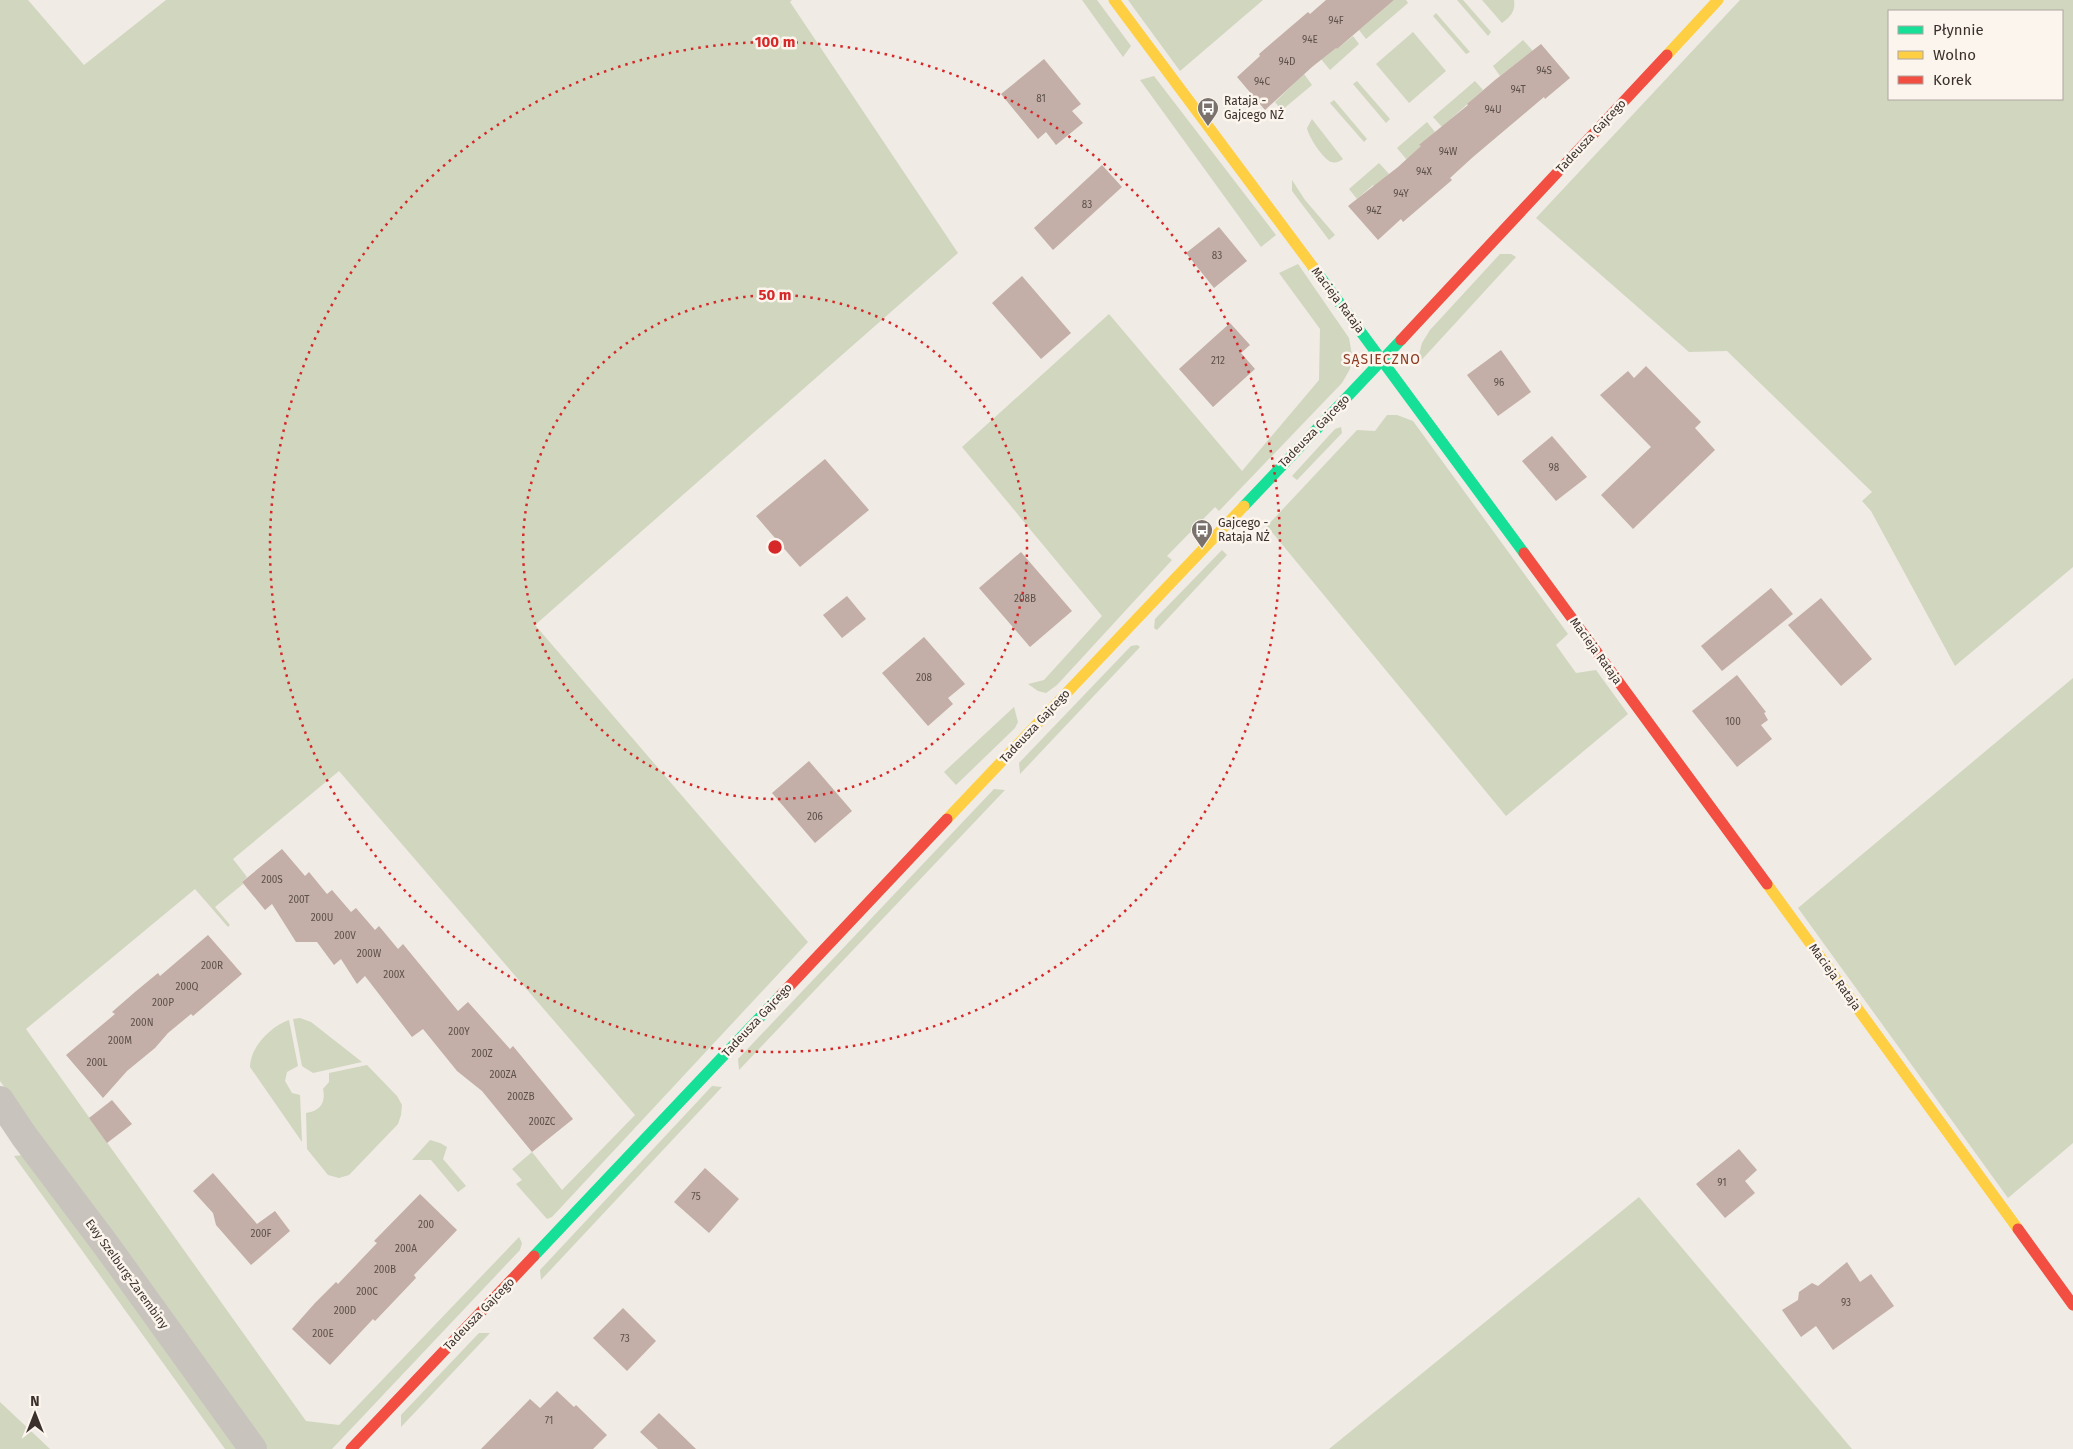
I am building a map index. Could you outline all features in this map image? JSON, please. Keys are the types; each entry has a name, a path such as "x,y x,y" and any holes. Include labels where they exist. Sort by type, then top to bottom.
{"street":[{"name":"Macieja Rataja","path":"1114,0 1382,360 1920,1092 2073,1305"},
{"name":"Tadeusza Gajcego","path":"351,1449 1382,360 1718,0"},
{"name":"Ewy Szelburg-Zarembiny","path":"0,1100 24,1136 106,1245 253,1449"}],"green space":[{"path":"0,0 28,0 84,65 166,0 792,0 790,2 958,253 535,625 808,942 552,1217 547,1219 516,1184 522,1180 512,1169 532,1152 562,1190 635,1115 339,771 233,859 247,877 242,882 243,884 215,907 230,925 228,927 195,889 26,1029 306,1421 339,1425 519,1237 522,1243 520,1250 332,1449 264,1449 0,1081"},
{"path":"1082,0 1097,0 1131,46 1123,57"},
{"path":"1128,0 1263,0 1180,71"},
{"path":"1394,0 1406,0 1408,3 1366,39 1359,30"},
{"path":"1457,0 1463,0 1491,32 1488,36"},
{"path":"1482,0 1514,0 1513,11 1502,23"},
{"path":"1740,0 2073,0 2073,567 1955,666 1871,511 1862,501 1872,492 1727,351 1689,352 1536,218"},
{"path":"1436,13 1470,52 1466,54 1433,16"},
{"path":"1413,32 1446,71 1409,103 1376,64"},
{"path":"1353,36 1359,44 1330,70 1321,59 1335,47 1337,49"},
{"path":"1523,40 1533,51 1500,76 1493,66"},
{"path":"1304,74 1312,85 1282,110 1275,102"},
{"path":"1154,76 1276,235 1261,247 1140,80"},
{"path":"1357,81 1390,119 1386,123 1353,84"},
{"path":"1475,81 1483,90 1442,127 1433,117"},
{"path":"1334,100 1367,139 1364,142 1330,103"},
{"path":"1312,119 1343,159 1331,162 1316,147 1307,128"},
{"path":"1427,122 1435,132 1407,160 1397,148"},
{"path":"1379,163 1389,174 1375,187 1373,185 1357,199 1349,189"},
{"path":"1292,180 1305,200 1335,235 1329,240 1292,191"},
{"path":"1500,254 1511,254 1516,257 1416,366 1422,343 1430,330"},
{"path":"1298,264 1349,338 1352,355 1350,369 1342,383 1219,511 1215,507 1167,556 1172,560 1057,685 1046,693 1038,691 1028,684 1044,680 1102,616 962,447 1109,314 1242,471 1319,380 1320,329 1279,273"},
{"path":"1387,415 1397,415 1413,421 1568,634 1556,645 1576,673 1596,670 1628,714 1506,816 1267,526 1357,430 1375,431"},
{"path":"1341,427 1342,433 1297,480 1292,476 1335,429"},
{"path":"1222,550 1227,555 1157,630 1154,628 1155,619"},
{"path":"1137,645 1140,647 1020,774 1019,763 1131,646"},
{"path":"2073,678 2073,1143 2008,1198 1798,908"},
{"path":"1014,707 1018,722 1015,728 956,785 944,772"},
{"path":"994,789 1005,790 739,1070 738,1059"},
{"path":"300,1018 311,1022 362,1062 313,1073 302,1066 293,1019"},
{"path":"289,1020 298,1066 287,1072 285,1081 292,1093 300,1095 302,1142 250,1067 254,1052 263,1038 275,1027"},
{"path":"367,1065 397,1096 402,1105 398,1124 349,1175 339,1178 328,1175 307,1149 306,1113 321,1106 324,1098 323,1089 329,1082 329,1073"},
{"path":"712,1086 722,1087 541,1280 540,1270"},
{"path":"430,1140 447,1147 443,1159 466,1186 458,1192 431,1160 412,1160"},
{"path":"23,1155 28,1158 237,1449 225,1449 14,1156"},
{"path":"1639,1197 1852,1449 1329,1449"},
{"path":"479,1333 490,1333 401,1427 401,1415"},
{"path":"0,1402 50,1449 0,1449"}],"building":[{"path":"1326,0 1394,0 1337,49 1312,67 1265,110 1237,77 1260,56 1259,54 1308,12 1310,14"},
{"path":"1541,44 1570,78 1545,99 1544,97 1473,157 1450,178 1452,180 1403,222 1401,219 1378,240 1348,206 1398,167 1421,146 1419,145 1495,80"},
{"path":"1044,59 1081,104 1072,111 1083,123 1056,145 1046,132 1038,139 1001,94"},
{"path":"1102,165 1122,187 1053,250 1034,228"},
{"path":"1219,227 1247,261 1214,288 1186,253"},
{"path":"1022,276 1071,333 1041,359 992,303"},
{"path":"1230,323 1250,345 1241,353 1255,369 1213,407 1179,369"},
{"path":"1501,350 1531,392 1498,416 1467,375"},
{"path":"1646,366 1701,422 1695,428 1715,450 1633,529 1601,495 1651,447 1600,395 1628,371 1634,378"},
{"path":"1552,436 1587,477 1556,501 1522,461"},
{"path":"825,459 869,510 800,567 756,516"},
{"path":"1021,552 1072,611 1030,647 979,588"},
{"path":"1771,588 1793,614 1722,671 1701,646"},
{"path":"847,596 866,619 842,638 823,615"},
{"path":"1821,598 1872,659 1841,686 1788,625"},
{"path":"924,637 965,684 948,698 953,704 928,726 882,673"},
{"path":"1737,675 1766,712 1764,713 1768,720 1761,725 1772,739 1737,767 1692,711"},
{"path":"809,761 852,811 815,843 772,793"},
{"path":"282,849 305,876 309,872 327,894 332,890 351,912 356,908 375,930 379,926 398,949 403,944 458,1011 468,1002 510,1049 513,1046 573,1119 532,1152 482,1091 457,1071 423,1029 412,1037 365,976 357,984 341,959 334,965 317,942 296,942 272,904 265,910 242,882"},
{"path":"208,935 242,974 193,1016 191,1014 168,1033 155,1048 127,1071 103,1098 66,1055 115,1014 112,1012 135,992 158,973 160,976"},
{"path":"112,1100 132,1124 107,1143 89,1118"},
{"path":"1739,1149 1757,1170 1745,1181 1755,1193 1725,1218 1696,1184"},
{"path":"705,1168 739,1199 709,1233 674,1202"},
{"path":"213,1173 257,1224 275,1211 290,1231 251,1265 216,1225 213,1213 193,1191"},
{"path":"420,1194 457,1230 414,1275 416,1278 375,1321 373,1319 330,1365 292,1329 315,1303 336,1282 338,1284 377,1243 374,1241"},
{"path":"1847,1262 1860,1282 1871,1274 1894,1306 1833,1350 1816,1326 1801,1337 1782,1310 1798,1300 1799,1292 1812,1283 1818,1286"},
{"path":"623,1308 656,1341 627,1371 593,1338"},
{"path":"557,1391 574,1407 576,1405 607,1435 593,1449 481,1449 530,1399 540,1408"},
{"path":"659,1413 696,1449 658,1449 640,1432"}],"traffic: fast":[{"path":"1313,267 1524,553"},
{"path":"1244,506 1401,340"},
{"path":"534,1256 781,995"}],"traffic: slow":[{"path":"1114,0 1313,267"},
{"path":"1667,55 1718,0"},
{"path":"947,819 1244,506"},
{"path":"1767,884 2018,1229"}],"traffic: jam":[{"path":"1401,340 1667,55"},
{"path":"1524,553 1767,884"},
{"path":"781,995 947,819"},
{"path":"2018,1229 2073,1305"},
{"path":"351,1449 534,1256"}],"place":[{"name":"Rataja - Gajcego NŻ","path":"1208,127"},
{"name":"Gajcego - Rataja NŻ","path":"1202,549"}],"district":[{"name":"SĄSIECZNO","path":"1382,359"}]}
